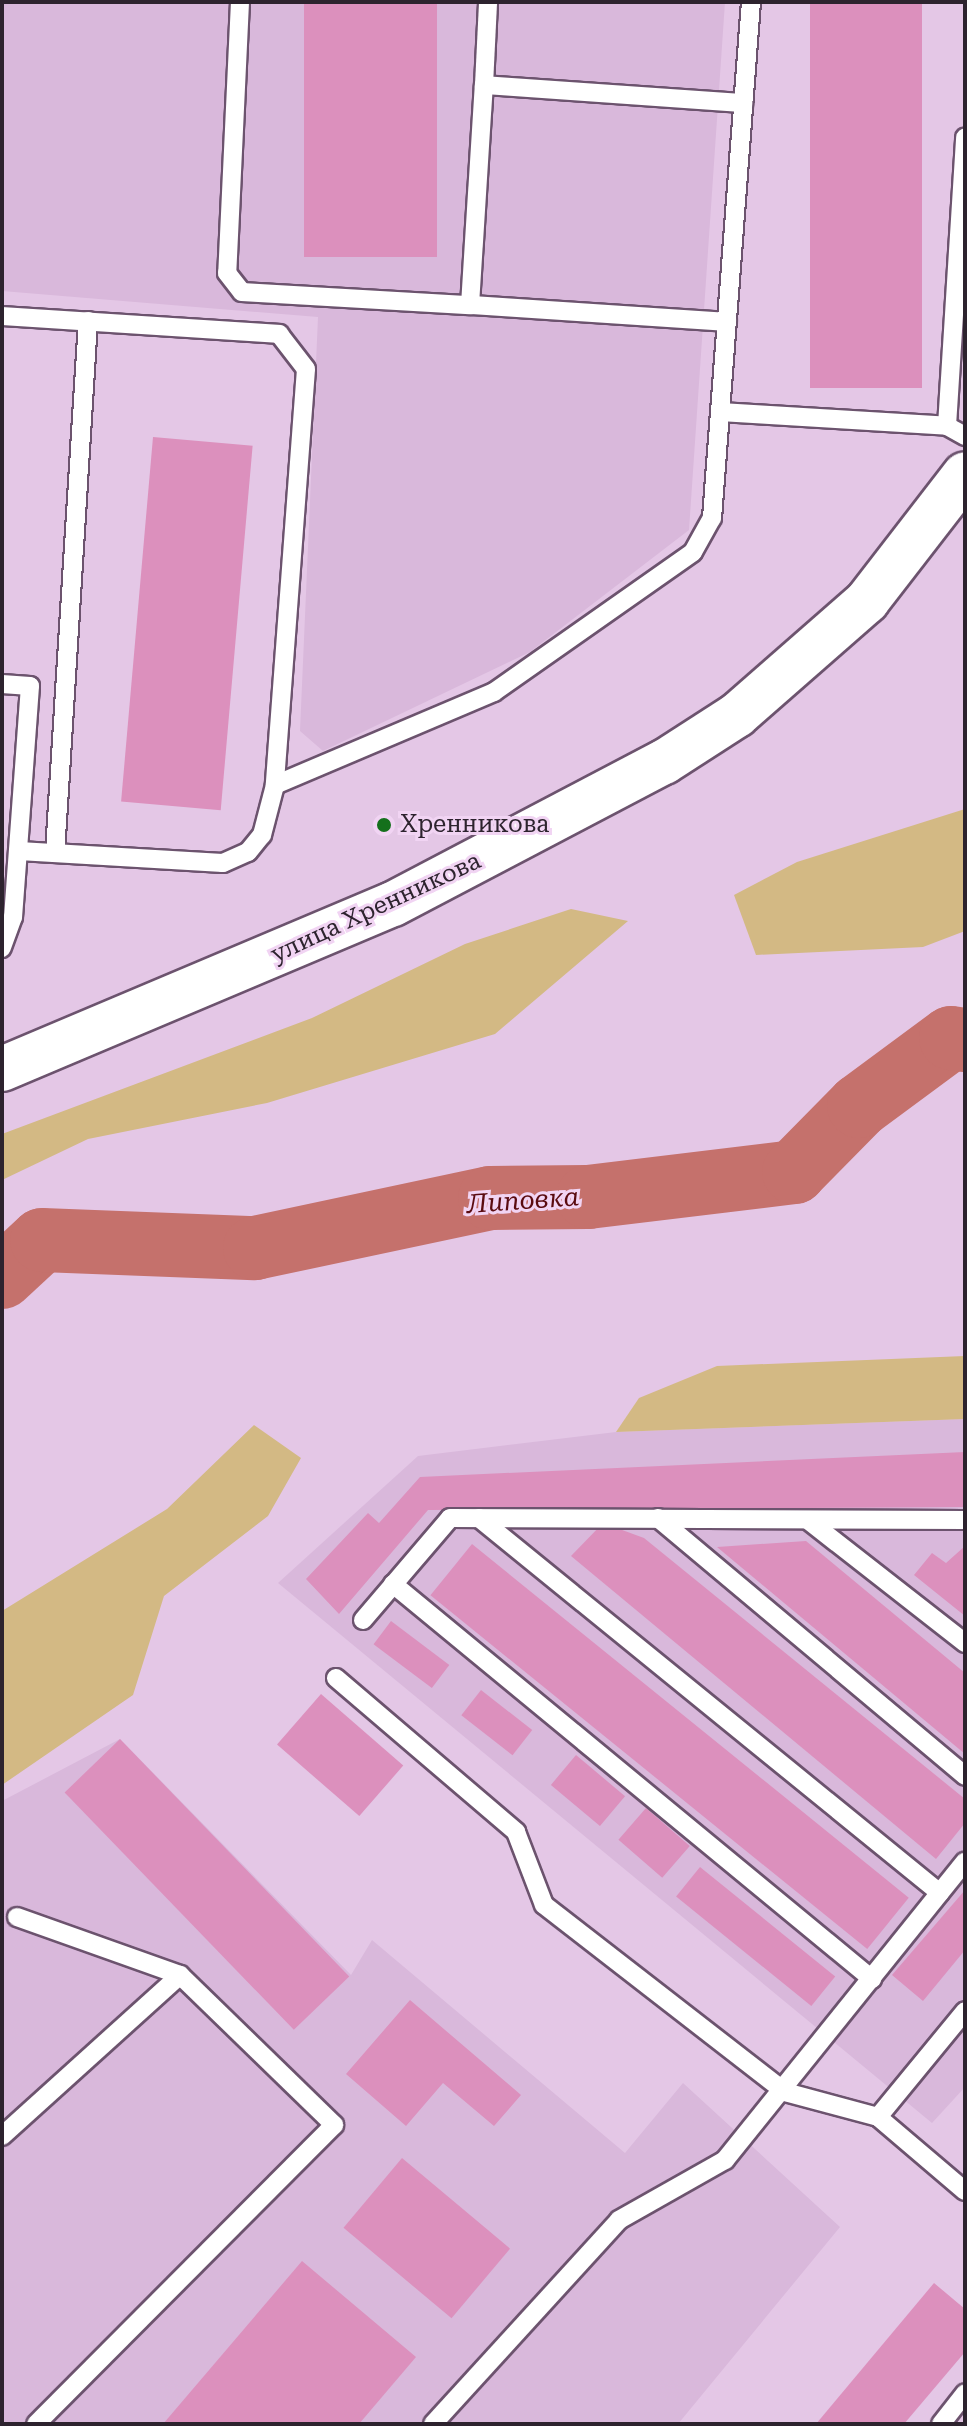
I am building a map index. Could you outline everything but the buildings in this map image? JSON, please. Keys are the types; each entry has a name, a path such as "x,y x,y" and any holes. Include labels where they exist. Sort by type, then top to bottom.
{"street":[{"name":"улица Хренникова","path":"2,1069 393,904 664,762 737,715 867,601 965,474"}],"lane":[{"path":"240,2 227,273 242,292 727,322"},
{"path":"470,305 488,2"},
{"path":"275,785 494,692 693,552 712,518 751,2"},
{"path":"484,85 743,103"},
{"path":"947,426 965,138"},
{"path":"2,316 279,334 306,369 275,785 262,835 248,852 223,863 19,851"},
{"path":"55,853 88,321"},
{"path":"721,412 947,426 965,436"},
{"path":"2,684 30,686 19,851 2,948"},
{"path":"363,1620 450,1518 965,1520"},
{"path":"479,1518 940,1893"},
{"path":"658,1518 965,1776"},
{"path":"809,1521 965,1643"},
{"path":"393,1584 872,1979"},
{"path":"336,1678 516,1832 544,1905 785,2092 878,2117 965,2191"},
{"path":"433,2424 619,2220 725,2160 785,2092 965,1861"},
{"path":"17,1917 180,1975 334,2125 36,2424"},
{"path":"2,2136 180,1975"},
{"path":"878,2117 965,2011"},
{"path":"941,2424 965,2393"}],"shaded area":[{"path":"2,2 725,2 689,530 530,652 323,751 300,731 318,317 2,291"},
{"path":"965,809 965,931 923,947 756,955 734,895 797,862"},
{"path":"571,909 628,921 495,1034 267,1103 88,1139 2,1180 2,1134 312,1018 465,944"},
{"path":"965,1356 965,1419 616,1432 639,1398 717,1366"},
{"path":"965,1419 965,2087 932,2123 278,1583 418,1456 616,1432"},
{"path":"254,1425 301,1458 268,1516 164,1596 133,1695 2,1785 2,1611 167,1509"},
{"path":"120,1739 351,1975 372,1940 625,2153 683,2083 840,2227 678,2424 2,2424 2,1801"}],"waterway":[{"name":"Липовка","path":"2,1277 42,1240 255,1248 490,1198 588,1197 794,1172 859,1106 951,1038 965,1040"}],"place":[{"name":"Хренникова","path":"384,825"}]}
